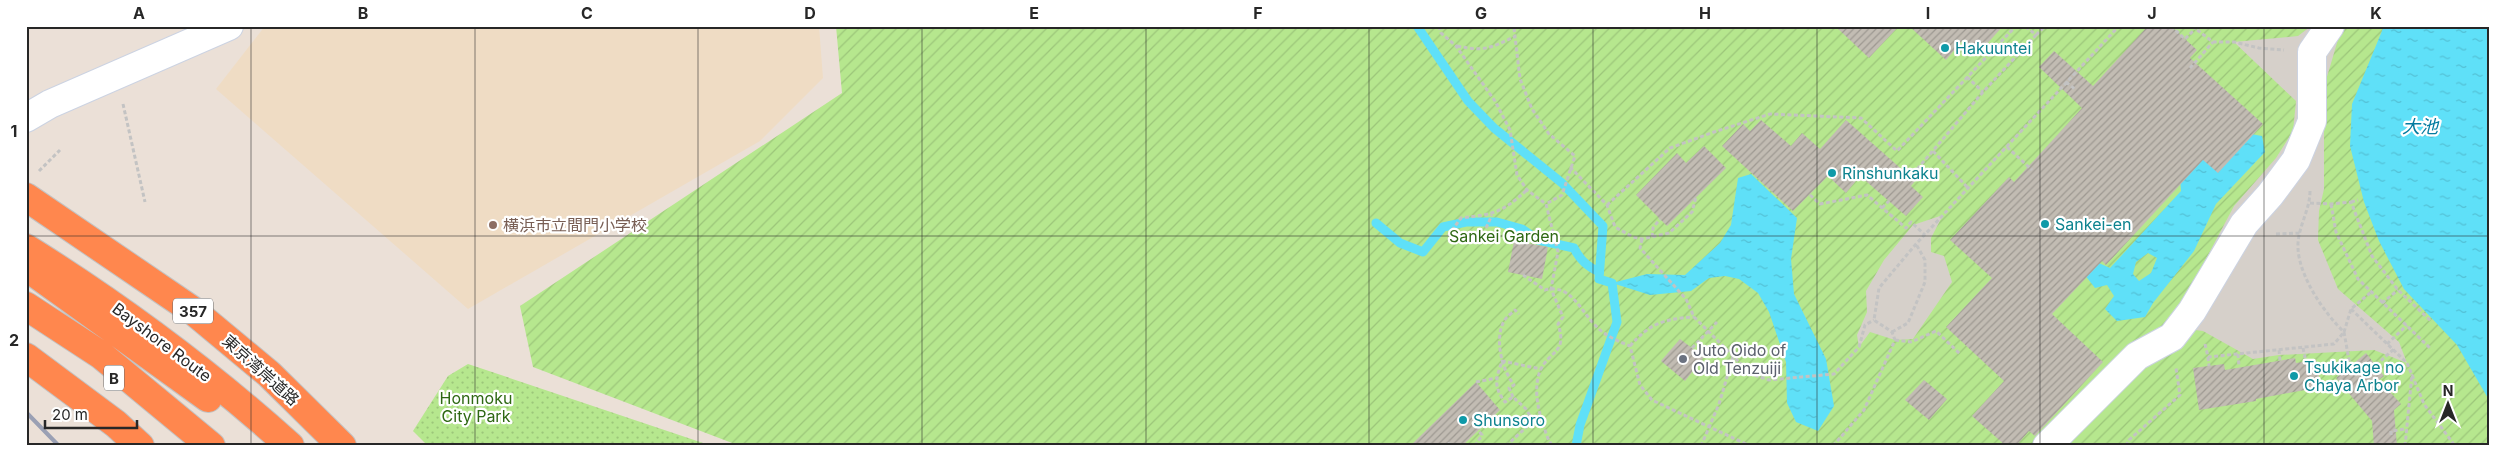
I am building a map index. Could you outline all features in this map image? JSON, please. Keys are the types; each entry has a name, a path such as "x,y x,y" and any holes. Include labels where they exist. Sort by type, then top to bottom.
{"highway":[{"name":"東京湾岸道路","path":"30,188 192,310 269,374 342,446"},
{"name":"Bayshore Route","path":"26,248 162,339 253,412 290,446"},
{"path":"26,268 274,446"},
{"path":"26,306 101,355 211,446"},
{"name":"B","path":"26,315 103,369 198,446"},
{"path":"26,357 116,424 140,446"}],"street":[{"path":"26,118 50,104 229,26"},
{"path":"2047,446 2137,356 2172,337 2192,311 2244,224 2270,195 2296,160 2312,121 2312,52 2330,26"}],"path":[{"path":"1439,26 1441,33 1456,46 1495,101 1510,130 1512,158 1517,175 1527,190 1546,204 1554,233 1558,252 1551,288 1563,317 1558,324 1562,336 1562,344 1541,369 1536,389 1541,418 1553,446"},
{"path":"1607,205 1670,148 1770,114 1862,118 1897,151 2016,26"},
{"path":"2025,26 2036,35"},
{"path":"1914,174 1983,92 2045,26"},
{"path":"1874,320 1879,288 1916,244 2119,26"},
{"path":"2171,26 2185,39 2193,27 2213,42 2234,42 2259,48 2312,52"},
{"path":"1514,28 1520,79 1529,102 1548,134 1574,156 1562,195 1546,204"},
{"path":"1456,46 1479,51 1491,48 1516,36"},
{"path":"2190,68 2213,42"},
{"path":"117,75 145,202"},
{"path":"1968,77 1983,92"},
{"path":"2066,82 2076,90"},
{"path":"2007,147 2032,170"},
{"path":"30,188 60,150"},
{"path":"1933,151 1968,188"},
{"path":"1570,167 1607,205 1615,227 1633,237 1642,239 1669,233 1692,212 1696,198"},
{"path":"1448,236 1461,218 1492,215 1510,206 1527,190"},
{"path":"1810,195 1820,204 1867,195 1906,228 1910,222 1925,235"},
{"path":"2310,203 2331,204 2358,200"},
{"path":"1882,208 1889,201"},
{"path":"2351,202 2372,256 2398,290 2432,322"},
{"path":"2331,204 2336,232 2358,279 2370,293 2430,348"},
{"path":"1486,228 1492,215"},
{"path":"1652,237 1653,228 1660,220"},
{"path":"2300,233 2298,249 2309,286 2331,319 2344,332 2350,366"},
{"path":"1642,239 1640,248 1686,299 1694,317 1751,374 1769,380 1834,374 1859,347 1865,325 1874,320"},
{"path":"1892,332 1908,323 1925,282 1925,260 1916,244"},
{"path":"1523,275 1545,290 1551,288 1574,298 1596,326 1612,339 1630,346"},
{"path":"2382,303 2398,290"},
{"path":"2208,357 2334,344 2344,332 2351,309 2370,293"},
{"path":"2351,309 2407,363 2424,404 2455,446"},
{"path":"1519,314 1515,310 1504,321 1500,341 1502,361 1508,378 1514,385 1509,388 1513,397 1526,409 1533,421"},
{"path":"2192,311 2202,331 2209,366"},
{"path":"1630,346 1644,330 1673,318 1694,317"},
{"path":"1833,446 1864,410 1895,340 1892,332 1874,320"},
{"path":"1692,348 1717,322"},
{"path":"2387,344 2407,325"},
{"path":"1895,340 1911,342 1936,330 1960,354"},
{"path":"2126,446 2129,440 2180,395 2172,337"},
{"path":"1630,346 1640,385 1652,400 1750,446"},
{"path":"2303,348 2306,362"},
{"path":"2376,365 2394,349"},
{"path":"2279,350 2280,361"},
{"path":"2238,354 2239,367"},
{"path":"1701,446 1720,404 1733,357"},
{"path":"1502,361 1541,369"},
{"path":"1502,361 1497,378 1497,392 1505,402 1513,397"},
{"path":"2405,446 2412,374"},
{"path":"1476,382 1497,378"},
{"path":"1506,446 1533,421 1541,418"},
{"path":"2391,435 2391,431 2406,429"},
{"path":"1475,446 1482,436 1478,430"},
{"path":"1448,446 1450,440"}],"shaded area":[{"name":"横浜市立間門小学校","path":"265,26 819,26 823,78 760,141 468,309 216,89"},
{"path":"2311,26 2342,26 2324,87 2324,189 2319,211 2318,240 2338,289 2399,342 2407,363 2374,350 2279,355 2253,359 2203,331 2179,328 2198,274 2234,206 2276,158 2293,131 2296,101 2234,42 2298,36"},
{"path":"1943,215 1931,238 1931,252 1944,256 1952,282 1913,339 1895,340 1870,332 1859,347 1857,335 1867,312 1866,291 1884,260 1913,225"}],"green space":[{"name":"Sankei Garden","path":"836,26 2489,26 2489,446 740,446 533,367 520,306 842,93"},
{"name":"Honmoku City Park","path":"468,364 712,446 428,446 413,431 448,376"}],"water":[{"name":"大池","path":"2384,26 2489,26 2489,400 2457,345 2404,289 2379,241 2364,202 2350,146 2352,104"},
{"path":"2240,132 2262,136 2265,152 2216,204 2194,251 2153,303 2145,317 2117,321 2105,309 2114,296 2107,285 2095,288 2081,270 2083,256 2110,268 2181,191 2180,177 2158,159","holes":["2148,253 2157,258 2151,273 2139,281 2133,274 2136,262"]},
{"path":"1751,174 1797,218 1791,259 1794,294 1826,359 1834,406 1818,431 1796,422 1787,403 1786,362 1769,312 1758,293 1739,279 1725,276 1709,278 1691,291 1650,295 1612,283 1647,274 1685,275 1720,243 1731,225 1738,178"}],"building":[{"path":"1835,26 1899,26 1869,58"},
{"name":"Hakuuntei","path":"1909,26 2003,26 1977,55 1962,41 1946,60"},
{"path":"2148,26 2171,26 2197,50 2190,58 2263,124 2218,173 2203,160 2106,265 2102,261 2052,314 2103,362 2035,436 2029,431 2016,446 2006,446 1972,416 2004,381 1946,327 1992,278 1950,240 2009,177 2014,182 2082,108 2039,67 2054,51 2093,86"},
{"name":"Rinshunkaku","path":"1761,120 1791,146 1802,133 1820,149 1846,120 1915,181 1911,186 1923,197 1906,216 1860,176 1846,193 1828,176 1793,211 1722,146 1743,124 1750,131"},
{"path":"1704,146 1726,168 1667,226 1636,195 1677,153 1686,163"},
{"path":"1514,241 1548,247 1542,279 1508,272"},
{"name":"Juto Oido of Old Tenzuiji","path":"1680,339 1704,357 1685,381 1661,361"},
{"path":"2366,353 2384,376 2379,380 2401,404 2394,410 2397,446 2374,446 2372,421 2336,378"},
{"path":"2295,358 2296,363 2316,360 2321,387 2256,399 2256,401 2199,410 2193,368 2224,364 2225,370"},
{"path":"1924,380 1947,399 1929,420 1905,400"},
{"name":"Shunsoro","path":"1476,382 1500,410 1462,446 1410,446"}],"waterway":[{"path":"1417,26 1468,101 1494,128 1562,183 1603,226 1599,279 1612,283 1617,322 1580,425 1576,446"},
{"path":"1376,223 1400,243 1423,252 1443,227 1466,222 1497,222 1522,229 1538,240 1574,248 1584,262 1599,272"}],"railway":[{"path":"26,412 59,446"}],"place":[{"name":"Hakuuntei","path":"1945,48"},
{"name":"Rinshunkaku","path":"1832,173"},
{"name":"Sankei-en","path":"2045,224"},
{"name":"横浜市立間門小学校","path":"493,225"},
{"name":"Juto Oido of Old Tenzuiji","path":"1683,359"},
{"name":"Tsukikage no Chaya Arbor","path":"2294,376"},
{"name":"Shunsoro","path":"1463,420"}]}
